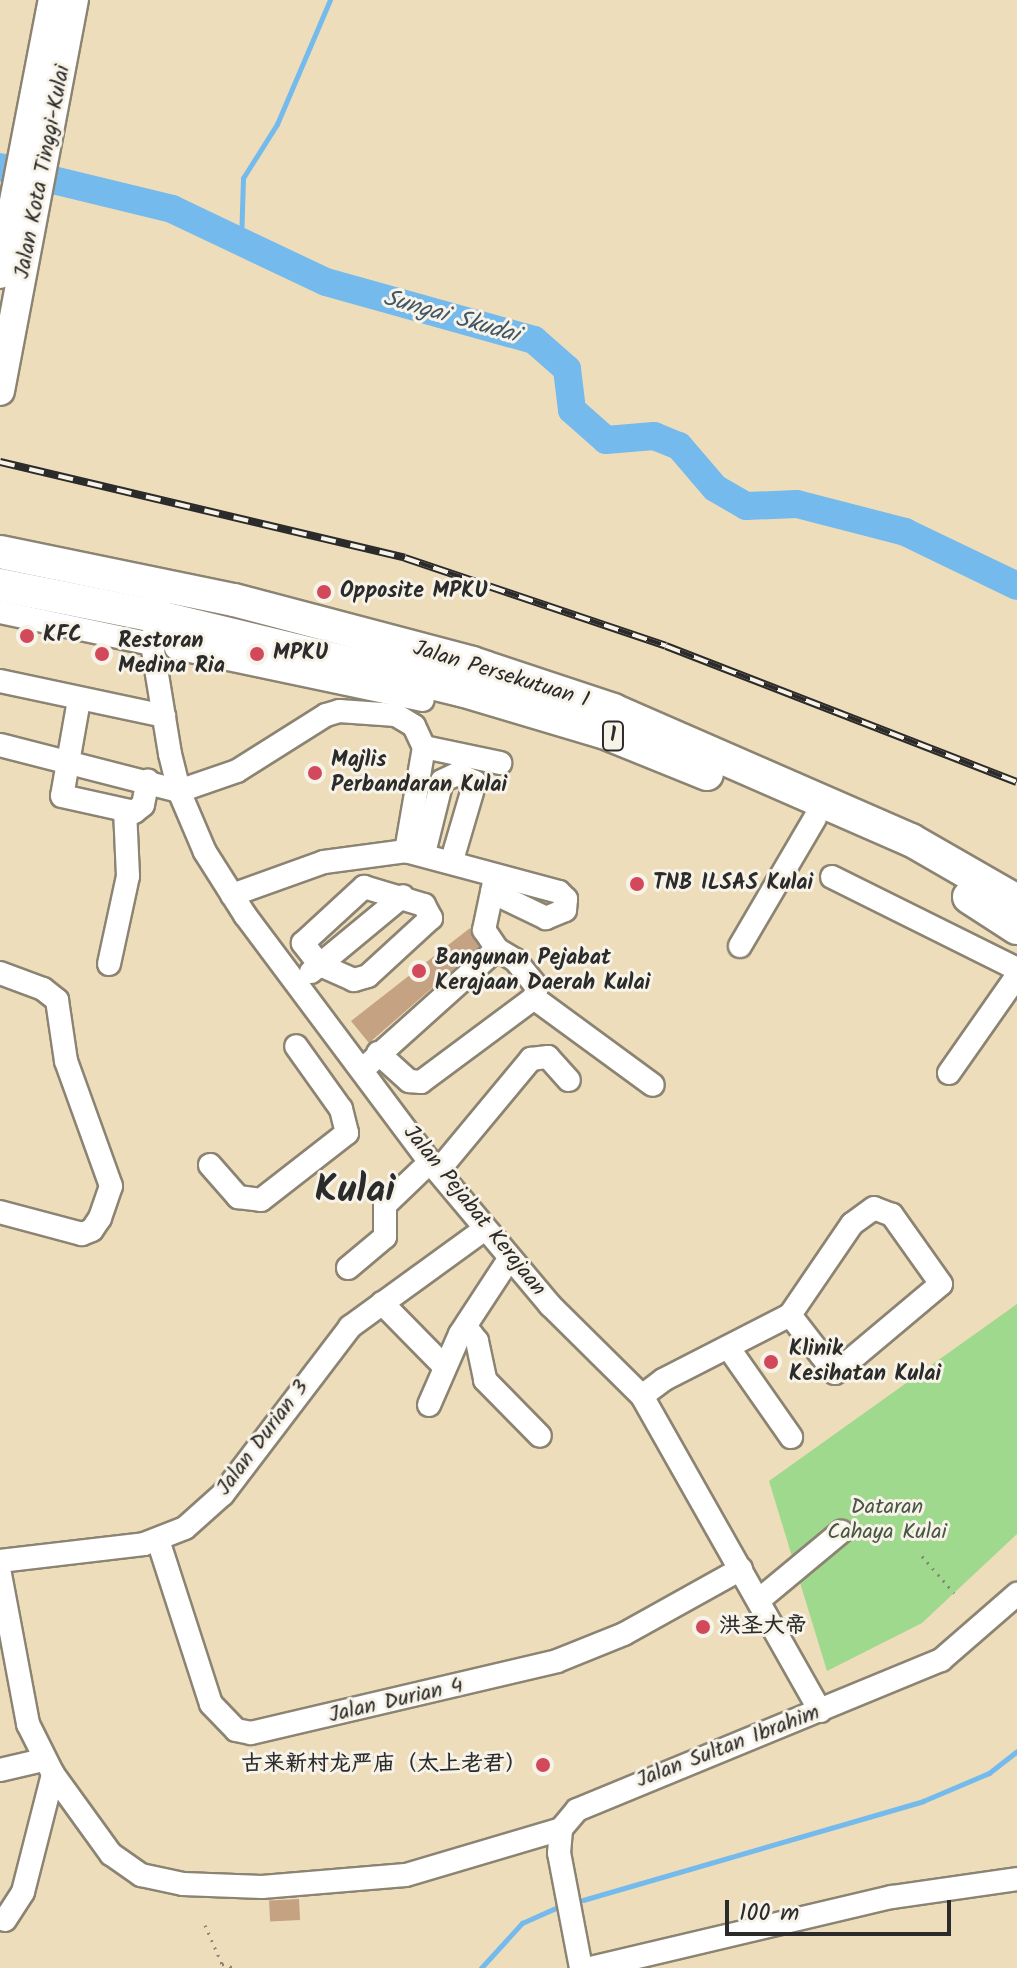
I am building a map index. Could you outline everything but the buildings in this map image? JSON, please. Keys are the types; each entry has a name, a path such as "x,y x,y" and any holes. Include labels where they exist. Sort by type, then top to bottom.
{"highway":[{"name":"Jalan Persekutuan 1","path":"11,555 177,588 472,663 613,710 911,840 1017,901"},
{"name":"Jalan Persekutuan 1","path":"0,585 165,632 461,690 603,732 894,853 1017,928"}],"main road":[{"name":"Jalan Kota Tinggi-Kulai","path":"46,110 53,0"},
{"name":"Jalan Kota Tinggi-Kulai","path":"0,391 21,226 74,0"},
{"name":"Jalan Kota Tinggi-Kulai","path":"0,274 21,226"},
{"path":"0,531 11,555"}],"street":[{"name":"Jalan Pejabat Kerajaan","path":"177,588 165,632 164,705 179,791 205,852 232,895 434,1167 509,1259 642,1396 820,1711"},
{"path":"0,612 165,632 344,683 423,700"},
{"path":"0,681 79,700 164,705"},
{"path":"339,711 344,683"},
{"path":"79,700 62,796 125,811 143,805 148,780"},
{"path":"0,745 68,759 179,791 237,771 339,711 396,715 414,726 424,747 415,852"},
{"path":"424,747 500,763"},
{"path":"415,852 442,781 457,774 475,782 452,860"},
{"path":"109,964 128,876 125,811"},
{"path":"740,946 815,818"},
{"path":"232,895 324,862 415,852 452,860 494,882 484,930 497,949 521,965 537,987 534,998 421,1082 409,1081 378,1053"},
{"path":"832,877 1017,969"},
{"path":"369,887 403,896 424,905 431,918 368,976 354,980 320,965 303,939 360,890 369,887"},
{"path":"297,984 403,896"},
{"path":"362,1070 497,949"},
{"path":"0,973 43,989 57,1000 66,1061 111,1186 100,1218 92,1230 82,1234 0,1212"},
{"path":"949,1073 1017,976"},
{"path":"534,998 653,1085"},
{"path":"210,1165 238,1197 261,1200 347,1133 341,1109 296,1046"},
{"path":"348,1268 385,1237 385,1205 434,1167 531,1059 548,1057 569,1080"},
{"path":"642,1396 663,1380 790,1315 852,1224 874,1208 892,1215 941,1284 835,1373 790,1315"},
{"name":"Jalan Durian 3","path":"0,1561 158,1540 185,1528 223,1494 327,1352 382,1303 485,1229"},
{"path":"429,1405 444,1366 509,1259"},
{"path":"382,1303 444,1366"},
{"path":"466,1327 477,1341 485,1380 540,1436"},
{"path":"728,1347 791,1437"},
{"path":"759,1600 841,1532"},
{"name":"Jalan Durian 4","path":"158,1540 211,1704 236,1730 251,1733 557,1661 624,1634 741,1569"},
{"path":"0,1574 28,1724 48,1767 111,1854 141,1875 183,1884 262,1887 406,1875 561,1829 562,1889 580,1967 892,1897 1017,1879"},
{"name":"Jalan Sultan Ibrahim","path":"561,1829 577,1810 604,1795 941,1660 1017,1594"},
{"path":"0,1770 48,1767"},
{"path":"5,1920 23,1892 48,1767"}],"path":[{"path":"922,1556 954,1593"},
{"path":"205,1925 222,1964 235,1968"}],"green space":[{"name":"Dataran Cahaya Kulai","path":"1017,1304 1017,1534 922,1623 827,1671 769,1481"}],"waterway":[{"path":"241,242 243,178 277,124 330,0"},
{"name":"Sungai Skudai","path":"0,167 172,209 326,282 534,340 567,369 572,410 606,440 654,436 679,446 715,488 746,506 797,504 905,532 1017,586"},
{"path":"583,1900 923,1801 989,1773 1017,1751"},
{"path":"481,1968 522,1923 558,1907"}],"railway":[{"path":"0,462 405,558 666,646 1017,782"}],"place":[{"name":"Opposite MPKU","path":"324,592"},
{"name":"KFC","path":"27,636"},
{"name":"Restoran Medina Ria","path":"102,654"},
{"name":"MPKU","path":"257,654"},
{"name":"Majlis Perbandaran Kulai","path":"315,773"},
{"name":"TNB ILSAS Kulai","path":"637,884"},
{"name":"Bangunan Pejabat Kerajaan Daerah Kulai","path":"419,971"},
{"name":"Klinik Kesihatan Kulai","path":"771,1362"},
{"name":"洪圣大帝","path":"703,1627"},
{"name":"古来新村龙严庙（太上老君）","path":"543,1765"}],"district":[{"name":"Kulai","path":"355,1192"}]}
